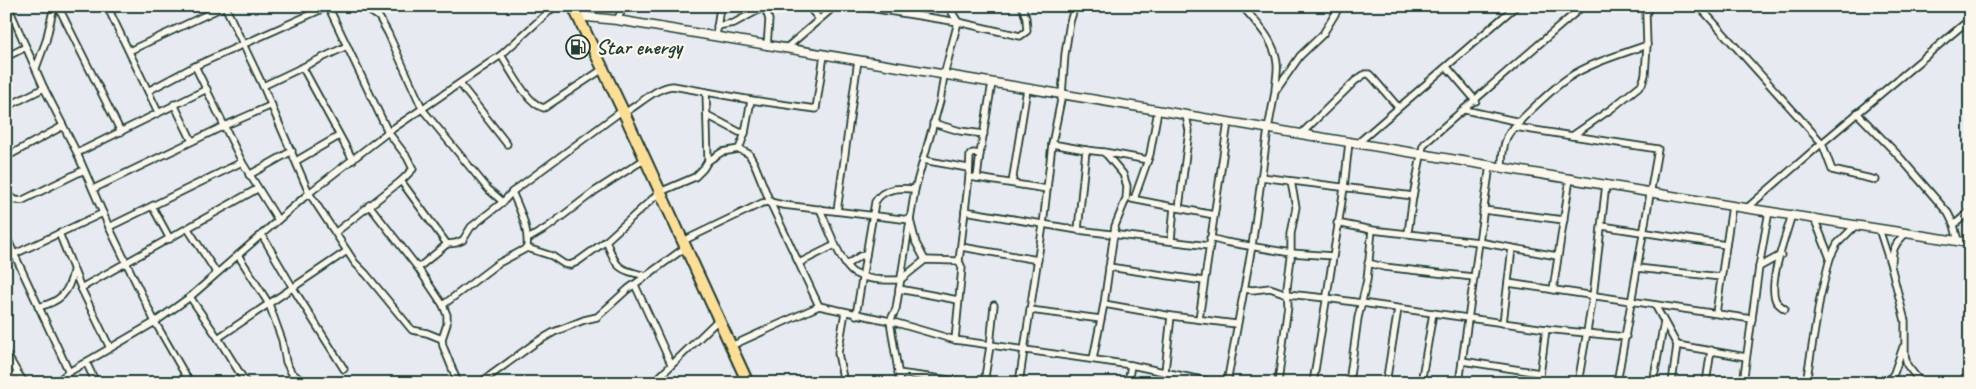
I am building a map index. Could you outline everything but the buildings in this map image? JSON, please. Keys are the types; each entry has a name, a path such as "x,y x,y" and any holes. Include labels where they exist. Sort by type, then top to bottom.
{"highway":[{"path":"579,13 748,383"}],"street":[{"path":"8,6 44,88 77,153 109,227 155,322 190,383"},
{"path":"36,68 46,41 54,6"},
{"path":"58,6 121,132"},
{"path":"120,6 108,9 158,112"},
{"path":"129,50 225,6 264,86 309,194 355,263 412,330 428,333 442,339"},
{"path":"148,91 195,66 244,46 328,6 388,132 413,167 412,172 336,232"},
{"path":"362,6 379,17 423,110 488,189 503,202"},
{"path":"56,383 69,372 155,322 190,297 216,272 309,194 388,132 423,110 501,55 555,6"},
{"path":"583,6 579,13 767,46 1651,191 1732,206 1970,243"},
{"path":"617,20 624,6"},
{"path":"716,37 720,6"},
{"path":"808,6 819,20"},
{"path":"785,49 835,6"},
{"path":"857,6 958,22 1020,36 1027,31 1026,18 1022,6"},
{"path":"898,13 904,6"},
{"path":"900,383 890,321 896,309 915,190 940,101 944,75 958,22 948,6"},
{"path":"1020,383 1043,225 1052,144 1062,94 1065,54 1075,6"},
{"path":"1226,383 1252,246 1275,92 1277,65 1275,52 1258,24 1242,6"},
{"path":"1275,92 1300,56 1323,34 1340,6"},
{"path":"1358,144 1398,107 1516,6"},
{"path":"1408,233 1413,196 1425,143 1476,101 1583,6"},
{"path":"1572,136 1611,109 1642,84 1645,75 1647,45 1646,14 1650,6"},
{"path":"1699,6 1822,142 1832,170 1876,180"},
{"path":"717,26 734,23 755,9 765,7 769,20 767,46"},
{"path":"1748,208 1822,142 1970,19"},
{"path":"1502,167 1503,152 1507,138 1514,127 1568,77 1598,63 1647,45"},
{"path":"264,86 347,46"},
{"path":"6,57 26,47"},
{"path":"501,55 529,98 538,107 544,108 603,69"},
{"path":"418,268 447,244 463,240 471,227 503,202 512,192 623,111 668,87 816,108 824,55"},
{"path":"837,211 858,60"},
{"path":"195,66 249,175 278,220"},
{"path":"1447,67 1476,101"},
{"path":"303,68 353,160"},
{"path":"1301,134 1355,81 1365,74 1369,74 1373,78 1398,107"},
{"path":"977,178 992,83"},
{"path":"460,84 507,144"},
{"path":"6,107 44,88"},
{"path":"77,153 207,89"},
{"path":"1012,184 1027,89"},
{"path":"706,92 708,161"},
{"path":"740,149 751,100"},
{"path":"174,104 192,141"},
{"path":"93,190 192,141 272,105"},
{"path":"1134,199 1148,160 1158,110"},
{"path":"1465,110 1520,122"},
{"path":"1857,113 1898,155 1948,214 1954,225 1958,241"},
{"path":"707,114 739,132 745,133"},
{"path":"1170,240 1189,131 1186,115"},
{"path":"1199,319 1228,122"},
{"path":"933,123 960,131 984,134"},
{"path":"6,157 63,126"},
{"path":"1514,127 1658,149 1617,383"},
{"path":"296,161 339,136"},
{"path":"1313,383 1344,188 1348,142"},
{"path":"1052,144 1148,160"},
{"path":"444,305 496,264 527,248 552,256 564,264 570,265 577,262 606,241 660,192 694,177 703,169 708,161 722,152 740,149 749,154 819,306"},
{"path":"1078,230 1086,150"},
{"path":"249,175 292,151"},
{"path":"1093,359 1104,304 1113,234 1126,199 1127,186 1123,174 1103,152"},
{"path":"955,340 962,268 960,261 961,248 969,177 968,168 970,155 973,153 980,154"},
{"path":"528,239 548,227 595,191 645,159"},
{"path":"923,160 968,168"},
{"path":"109,227 242,162"},
{"path":"1458,383 1490,165"},
{"path":"6,194 14,199 23,200 84,170"},
{"path":"969,177 1047,188"},
{"path":"1261,177 1413,196"},
{"path":"1553,290 1570,178"},
{"path":"401,181 447,244"},
{"path":"1278,383 1288,305 1291,234 1296,207 1291,181"},
{"path":"1578,383 1588,333 1606,184"},
{"path":"856,315 874,202 878,196 898,188 915,190"},
{"path":"81,288 258,189"},
{"path":"512,192 525,223 528,239 527,248"},
{"path":"1126,199 1214,215"},
{"path":"480,383 535,343 554,332 584,320 597,318 684,244 762,203 770,202 910,220"},
{"path":"369,205 444,305 447,324 442,339 443,346 458,383"},
{"path":"152,206 170,239"},
{"path":"1716,313 1732,206"},
{"path":"820,209 835,245 846,265 855,274 872,279 900,280 925,260 960,261"},
{"path":"1483,210 1564,220"},
{"path":"965,211 1043,225 1209,246"},
{"path":"1743,383 1759,267 1769,211"},
{"path":"1954,225 1970,211"},
{"path":"6,258 103,213"},
{"path":"1784,309 1776,301 1774,279 1792,214"},
{"path":"1814,218 1830,258"},
{"path":"910,220 916,242 925,260"},
{"path":"1337,223 1372,230 1479,242 1558,256"},
{"path":"1806,383 1820,298 1830,258 1836,244 1856,225"},
{"path":"1602,226 1726,245"},
{"path":"1879,228 1905,321 1904,343 1907,365 1920,383"},
{"path":"188,229 216,272"},
{"path":"1349,383 1361,304 1367,280 1372,230"},
{"path":"59,233 81,288 110,348"},
{"path":"1891,266 1892,251 1896,243 1906,233"},
{"path":"262,235 344,369"},
{"path":"6,236 69,372"},
{"path":"1210,238 1291,252 1333,256"},
{"path":"606,241 615,264 626,271 647,276"},
{"path":"799,263 835,245"},
{"path":"961,248 1038,260"},
{"path":"1502,323 1512,248"},
{"path":"218,338 347,251"},
{"path":"238,255 269,304 282,340 286,362 291,372 302,381"},
{"path":"846,265 860,256 866,255"},
{"path":"1759,267 1781,255"},
{"path":"1368,263 1384,267 1473,277"},
{"path":"1109,267 1204,281"},
{"path":"1637,268 1721,277"},
{"path":"38,308 57,300 67,291 73,269"},
{"path":"1508,283 1752,319"},
{"path":"635,285 671,364"},
{"path":"1244,289 1270,288 1287,294 1546,329 1626,337"},
{"path":"899,290 958,300"},
{"path":"190,297 246,383"},
{"path":"1104,304 1171,316 1236,324"},
{"path":"984,383 994,305"},
{"path":"1656,305 1677,345 1672,383"},
{"path":"731,346 819,306 890,321 955,340 1130,365 1216,383"},
{"path":"1386,383 1398,308"},
{"path":"1030,310 1101,319"},
{"path":"844,383 838,353 845,312"},
{"path":"1421,383 1433,313"},
{"path":"1165,371 1171,316"},
{"path":"653,383 719,319"},
{"path":"1653,383 1664,322"},
{"path":"1539,383 1546,329"},
{"path":"1887,383 1894,373 1904,343"},
{"path":"1677,345 1746,357"},
{"path":"1706,383 1711,350"},
{"path":"6,353 18,375 25,383"},
{"path":"1462,361 1540,373"},
{"path":"86,362 96,383"},
{"path":"1128,383 1130,365"},
{"path":"898,374 936,381 972,383"},
{"path":"6,376 18,375"}],"place":[{"name":"Star energy","path":"578,47"}]}
